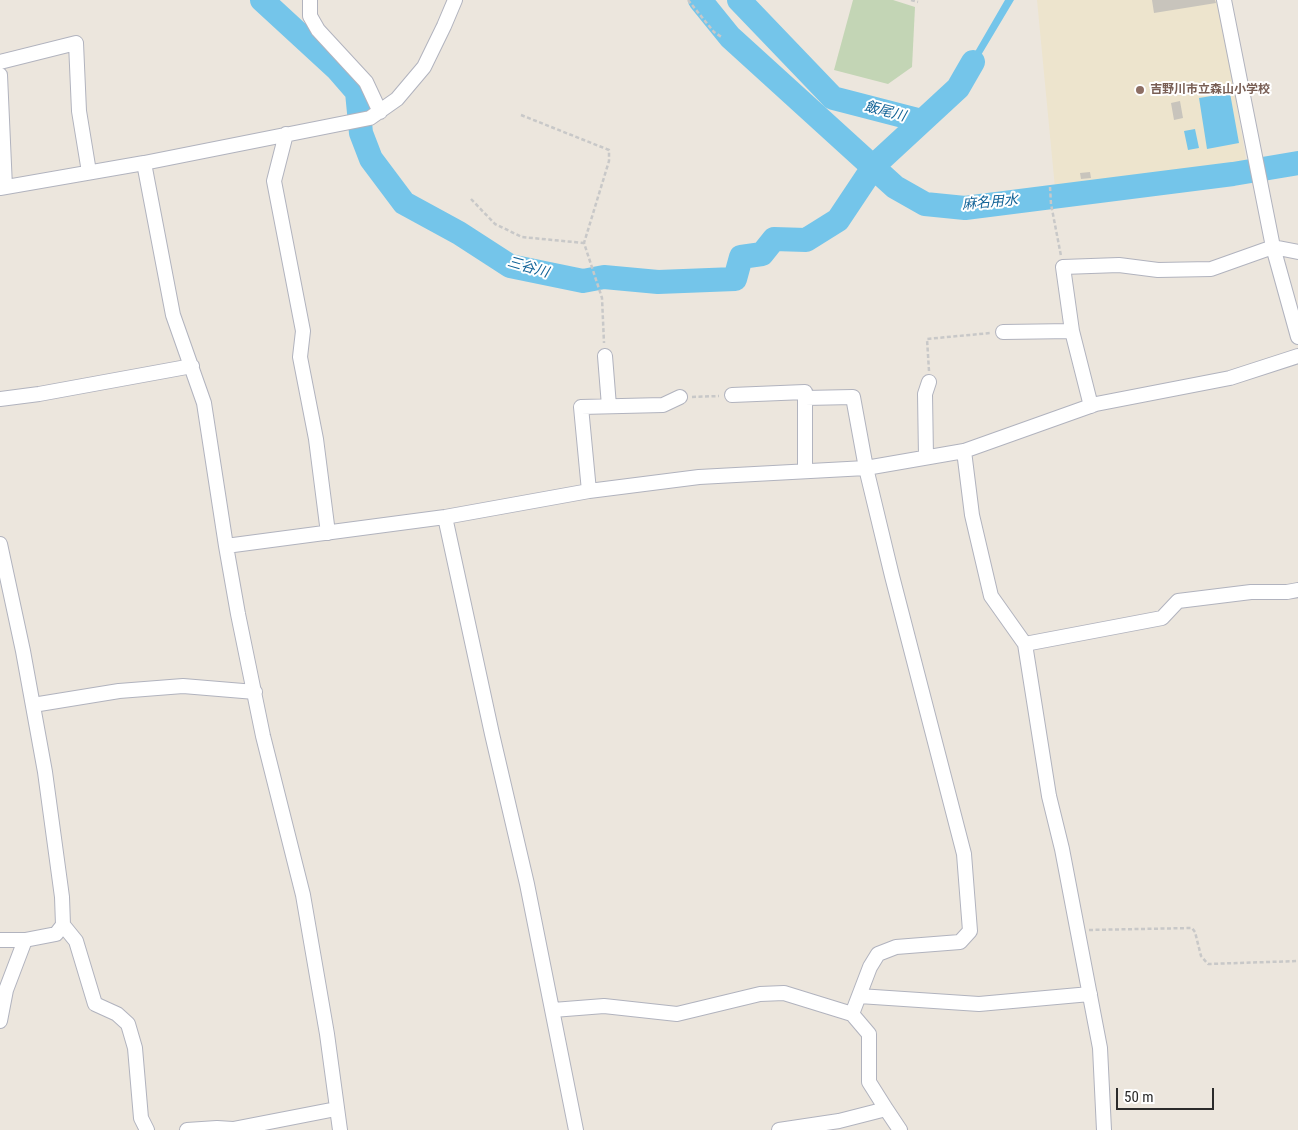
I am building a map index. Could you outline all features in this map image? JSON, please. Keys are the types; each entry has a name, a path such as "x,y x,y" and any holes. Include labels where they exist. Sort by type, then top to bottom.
{"street":[{"path":"310,0 310,16 318,30 366,82 375,115"},
{"path":"0,76 3,188 144,163 375,115 397,99 424,67 455,0"},
{"path":"1224,0 1257,159 1273,248 1298,337"},
{"path":"0,62 76,43 79,111 89,172"},
{"path":"286,134 274,181 302,331 300,357 316,439 328,533"},
{"path":"144,163 173,315 204,403 238,614 264,736 303,895 327,1034 340,1130"},
{"path":"1091,406 1072,331 1063,267 1119,265 1158,270 1211,269 1273,248 1298,252"},
{"path":"1003,332 1072,331"},
{"path":"605,356 609,406"},
{"path":"226,546 444,517 589,491 699,477 866,468 964,451 1091,406 1230,378 1298,356"},
{"path":"0,400 192,366"},
{"path":"926,457 925,394 929,382"},
{"path":"732,395 805,392 805,471"},
{"path":"805,398 853,397 866,468 892,576 964,854 970,931 960,942 896,947 878,954 870,967 852,1014"},
{"path":"589,491 580,407 663,405 680,398"},
{"path":"964,451 972,515 991,596 1025,644 1049,796 1062,849 1100,1048 1104,1130"},
{"path":"444,517 527,884 576,1130"},
{"path":"0,544 33,705 56,848 62,897 63,925 76,941 95,1004 117,1014 128,1024 135,1048 141,1118 147,1130"},
{"path":"1025,644 1162,618 1178,601 1251,592 1287,592 1298,590"},
{"path":"33,705 119,691 183,686 255,692"},
{"path":"0,940 25,940 56,934 63,925"},
{"path":"0,1021 6,990 25,940"},
{"path":"553,1010 604,1006 677,1014 760,994 784,993 852,1014 870,1034 870,1082 900,1130"},
{"path":"859,996 979,1004 1090,994"},
{"path":"188,1130 233,1129 336,1109"},
{"path":"779,1130 839,1121 886,1109"}],"path":[{"path":"688,0 714,32 723,38"},
{"path":"911,0 918,2"},
{"path":"521,115 609,150 609,161 584,243 602,298 605,356"},
{"path":"1050,188 1051,204 1063,267"},
{"path":"471,199 495,224 522,237 584,243"},
{"path":"929,382 927,340 1003,332"},
{"path":"680,398 732,395"},
{"path":"1078,931 1192,928 1195,932 1201,956 1208,964 1298,961"}],"shaded area":[{"name":"吉野川市立森山小学校","path":"1037,0 1219,0 1247,165 1055,188"}],"green space":[{"path":"853,0 893,0 915,7 912,67 888,84 834,70"}],"water":[{"path":"1005,0 1014,0 959,92 954,88"},
{"path":"1230,93 1239,143 1207,149 1199,98"},
{"path":"1195,129 1199,148 1188,150 1184,131"}],"building":[{"path":"1152,0 1215,0 1216,3 1154,13"},
{"path":"1180,101 1183,118 1174,120 1171,103"},
{"path":"1090,172 1091,178 1081,179 1080,173"}],"waterway":[{"name":"三谷川","path":"262,0 337,69 357,92 361,133 371,159 404,203 459,233 510,266 583,281 604,277 658,282 735,279 741,257 762,254 774,239 806,240 838,220 868,175"},
{"name":"麻名用水","path":"700,0 730,37 895,187 925,204 965,208 1233,174 1298,163"},
{"name":"飯尾川","path":"739,0 833,98 922,121"},
{"name":"飯尾川","path":"879,161 958,88 973,62"}],"place":[{"name":"吉野川市立森山小学校","path":"1140,90"}]}
